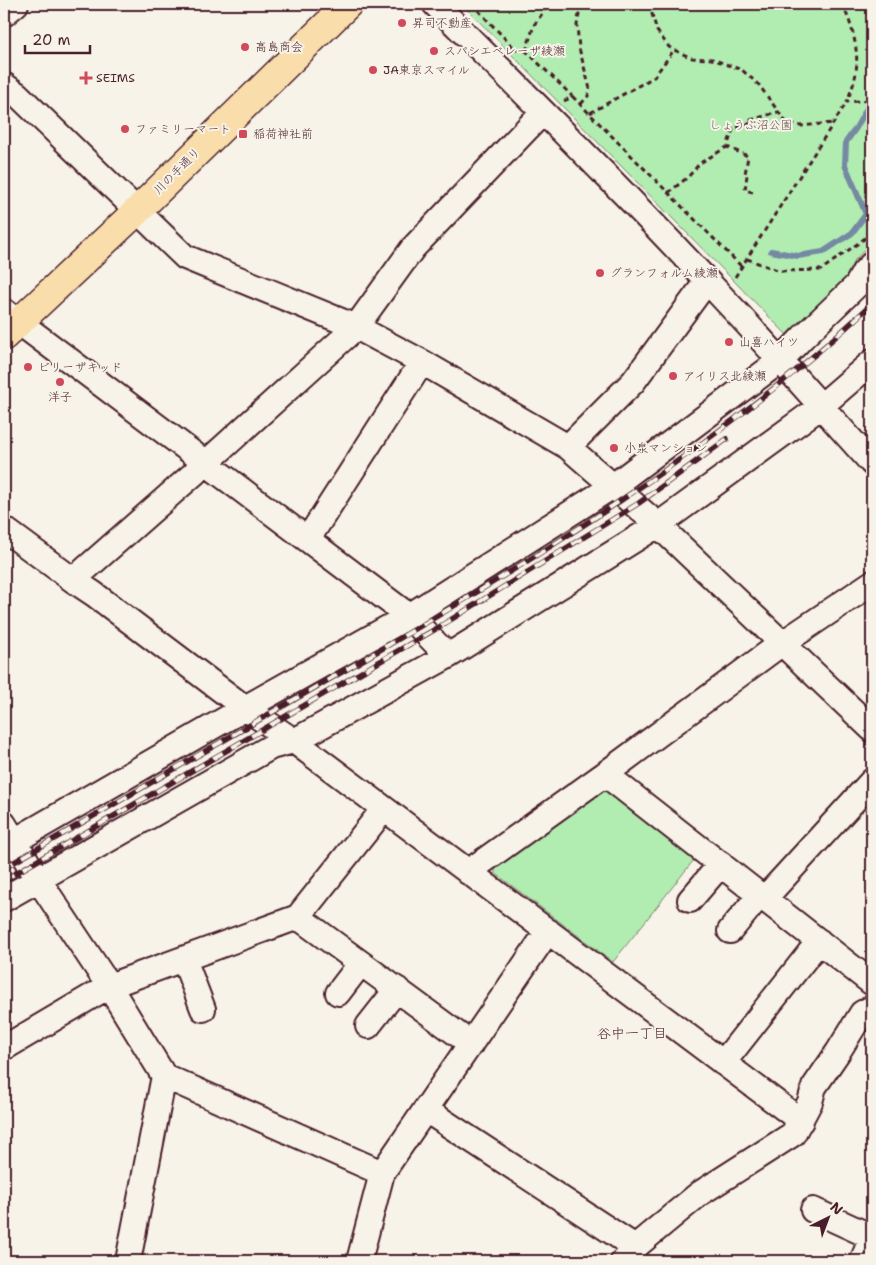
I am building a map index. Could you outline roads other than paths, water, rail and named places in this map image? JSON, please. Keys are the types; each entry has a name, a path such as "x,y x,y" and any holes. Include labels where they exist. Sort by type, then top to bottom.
{"main road":[{"name":"川の手通り","path":"8,323 138,210 348,4"}],"street":[{"path":"4,14 16,4"},
{"path":"435,4 715,289 872,463"},
{"path":"4,85 18,95 185,257 356,327 422,362 568,448 658,525 872,729"},
{"path":"73,580 356,327 413,248 543,112"},
{"path":"382,1173 164,1076 109,986 38,879 7,838 409,616 613,486 781,360 802,337 857,285 864,272 872,264"},
{"path":"568,448 633,382 715,289"},
{"path":"8,323 206,463 308,539 409,616 448,656"},
{"path":"308,539 422,362"},
{"path":"4,899 271,747 294,741 448,656 658,525 820,407 872,362"},
{"path":"8,540 94,594 245,708 294,741 383,810 801,1121"},
{"path":"468,872 781,644 872,583"},
{"path":"605,774 872,983"},
{"path":"730,931 872,781"},
{"path":"4,1048 109,986 298,917 383,810"},
{"path":"690,900 721,864"},
{"path":"298,917 471,1044"},
{"path":"359,1261 382,1173 548,931"},
{"path":"723,1063 819,940"},
{"path":"184,959 203,1008"},
{"path":"338,993 361,963"},
{"path":"368,1026 396,989"},
{"path":"426,1110 629,1254 699,1194 793,1134 810,1102 814,1087 862,1013 872,1008"},
{"path":"128,1261 164,1076"},
{"path":"813,1210 872,1237 862,1261"}],"waterway":[{"path":"771,251 798,256 823,252 852,233 866,214 845,165 846,142 872,99"}],"railway":[{"path":"4,868 412,631 550,547 684,457 749,408 811,358 872,304"},
{"path":"4,880 439,627 639,503 727,439"}],"place":[{"name":"昇司不動産","path":"402,23"},
{"name":"高島商会","path":"245,47"},
{"name":"スパシエベレーザ綾瀬","path":"434,51"},
{"name":"JA東京スマイル","path":"373,70"},
{"name":"SEIMS","path":"86,78"},
{"name":"ファミリーマート","path":"125,129"},
{"name":"稲荷神社前","path":"243,134"},
{"name":"グランフォルム綾瀬","path":"600,273"},
{"name":"山喜ハイツ","path":"729,342"},
{"name":"ビリーザキッド","path":"28,367"},
{"name":"アイリス北綾瀬","path":"673,376"},
{"name":"洋子","path":"60,382"},
{"name":"小泉マンション","path":"614,448"}],"district":[{"name":"谷中一丁目","path":"632,1033"}],"park label":[{"name":"しょうぶ沼公園","path":"751,125"}]}
